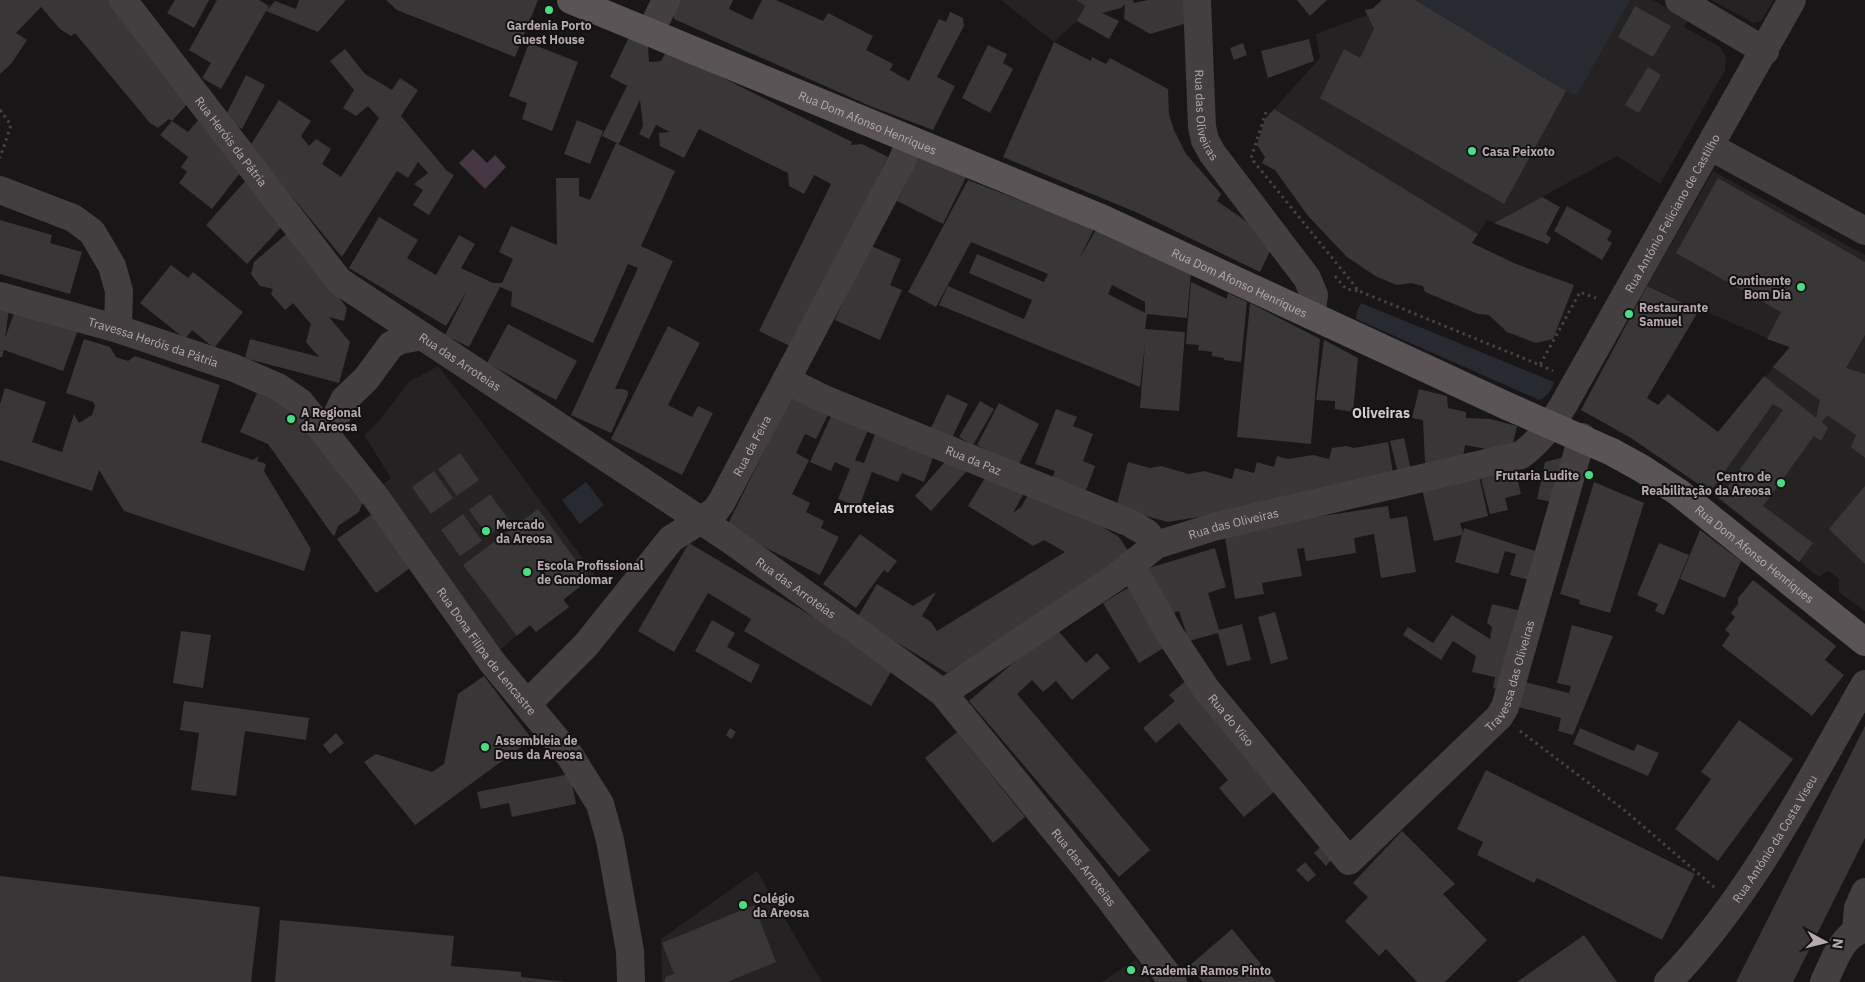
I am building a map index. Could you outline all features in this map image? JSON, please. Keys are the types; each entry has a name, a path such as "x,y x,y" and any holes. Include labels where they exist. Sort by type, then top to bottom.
{"main road":[{"name":"Rua Dom Afonso Henriques","path":"571,0 1100,218 1582,437 1641,468 1678,492 1865,642"}],"street":[{"name":"Rua Heróis da Pátria","path":"123,0 339,281"},
{"path":"650,33 666,0"},
{"name":"Rua das Oliveiras","path":"1197,0 1200,102 1205,140 1212,153 1307,278 1314,296 1311,315"},
{"path":"1679,0 1765,51"},
{"name":"Rua António Feliciano de Castilho","path":"1552,424 1711,147 1792,0"},
{"name":"Rua da Feira","path":"528,703 586,645 671,538 715,511 721,503 911,140"},
{"path":"1711,147 1865,231"},
{"path":"0,190 73,218 92,232 112,266 119,291 118,329"},
{"name":"Rua das Arroteias","path":"339,281 700,521 943,693 1089,872 1174,982"},
{"name":"Travessa Heróis da Pátria","path":"0,296 118,329 234,368 278,387 300,402"},
{"path":"336,417 344,400 366,379 391,345 401,340 422,336"},
{"name":"Rua da Paz","path":"786,380 824,399 1130,523 1147,533 1156,546"},
{"name":"Rua Dona Filipa de Lencastre","path":"300,402 377,498 492,662 528,703 570,756 600,804 610,840 630,951 630,982"},
{"name":"Rua das Oliveiras","path":"943,693 1156,546 1217,526 1521,455 1535,445 1552,424"},
{"name":"Travessa das Oliveiras","path":"1349,861 1499,716 1505,707 1582,437"},
{"name":"Rua do Viso","path":"1131,565 1171,636 1206,689 1349,861"},
{"name":"Rua António da Costa Viseu","path":"1668,982 1691,958 1766,856 1865,684"},
{"path":"1824,982 1840,947 1848,936 1861,930 1858,908 1865,892"}],"path":[{"path":"0,110 12,125 0,158"},
{"path":"1266,112 1251,158 1360,291 1540,365 1580,292 1620,306"},
{"path":"1499,716 1559,759 1623,809 1732,902"}],"shaded area":[{"path":"1001,0 1076,0 1085,6 1077,21 1054,42"},
{"path":"1382,0 1653,0 1688,20 1684,27 1720,47 1726,57 1725,70 1660,184 1617,156 1494,223 1487,220 1478,234 1274,109 1320,58 1316,34 1367,15 1365,10 1372,9"},
{"path":"1415,0 1630,0 1577,95 1566,91"},
{"path":"1711,0 1774,0 1761,21 1754,23"},
{"path":"473,149 487,163 495,155 506,167 485,189 459,163"},
{"path":"1713,171 1865,255 1865,611 1839,592 1839,579 1834,575 1828,571 1819,577 1686,474 1718,432 1790,348 1647,286"},
{"path":"1361,303 1554,382 1552,388 1547,395 1539,400 1356,319"},
{"name":"Mercado da Areosa","path":"438,366 482,422 595,575 564,599 569,607 536,632 530,625 498,651 380,487 391,478 364,435 378,422 409,382"},
{"path":"586,482 604,505 580,524 562,500"},
{"name":"Colégio da Areosa","path":"757,871 822,982 662,982 661,939"},
{"name":"Academia Ramos Pinto","path":"1136,959 1152,982 1102,982"}],"building":[{"path":"0,0 113,0 190,101 172,121 169,119 158,128 150,123 75,33 71,36 60,29 41,7 16,33 27,40 11,64 0,74"},
{"path":"175,0 209,0 194,28 167,13"},
{"path":"217,0 259,0 269,6 221,89 202,78 211,63 189,50"},
{"path":"299,0 346,0 318,32 266,11 275,1 296,9"},
{"path":"386,0 538,0 515,57 397,10"},
{"path":"677,0 733,0 729,9 752,20 762,0 776,0 823,21 828,13 873,36 866,50 893,64 890,70 909,81 939,19 946,22 950,12 963,18 964,26 937,77 955,86 933,130 870,106 674,19 673,8"},
{"path":"1076,0 1133,0 1134,3 1148,0 1185,0 1187,23 1150,34 1124,19 1125,4 1121,8 1102,13 1119,21 1109,39 1077,21 1085,6"},
{"path":"1297,0 1327,0 1310,16"},
{"name":"Casa Peixoto","path":"1382,0 1415,0 1566,91 1504,204 1320,98 1344,49 1360,58 1374,29 1365,10 1372,9"},
{"path":"1635,6 1671,26 1653,57 1618,37"},
{"path":"629,37 648,46 649,62 661,61 667,50 852,142 851,145 862,144 888,157 794,348 759,331 831,184 814,175 804,194 789,186 788,173 699,129 684,158 660,146 659,133 670,132 656,125 649,139 639,134 643,126 640,100 619,144 602,136 627,86 610,77"},
{"path":"1309,39 1314,61 1268,78 1261,51"},
{"path":"1054,42 1091,61 1092,57 1106,64 1110,58 1168,89 1169,115 1174,130 1186,154 1221,194 1217,201 1269,237 1264,245 1271,249 1260,272 1138,213 1003,157"},
{"path":"529,43 578,62 552,131 522,119 527,103 509,96"},
{"path":"1243,43 1247,55 1234,60 1230,48"},
{"path":"988,45 1007,54 1003,63 1013,69 990,113 962,98"},
{"path":"345,49 365,74 392,90 400,78 418,90 401,116 447,171 454,175 429,215 413,205 423,190 414,184 428,173 418,162 408,178 397,171 342,257 250,146 279,100 311,121 301,136 309,146 316,139 331,149 322,164 341,177 379,118 368,106 356,116 343,108 354,90 330,61"},
{"path":"1648,67 1661,75 1639,113 1625,105"},
{"path":"246,75 265,85 242,129 224,119"},
{"path":"1274,109 1478,234 1472,243 1516,264 1574,285 1553,339 1536,343 1507,332 1489,315 1478,314 1425,292 1423,286 1411,283 1397,285 1377,277 1347,257 1308,216 1275,170 1262,163 1265,157 1257,145 1265,119"},
{"path":"201,117 243,169 212,209 179,183 187,172 181,167 188,157 160,135 172,121 188,132"},
{"path":"577,120 603,131 590,164 564,154"},
{"path":"616,143 675,171 641,246 673,261 615,389 628,391 628,395 611,433 571,415 638,268 628,264 593,343 511,306 512,292 500,287 469,347 445,335 467,291 446,326 349,268 379,217 418,240 407,258 436,275 459,235 475,244 461,268 493,283 502,283 513,259 499,252 511,226 557,245 556,178 579,178 579,196 590,200"},
{"path":"920,155 966,177 943,224 897,201"},
{"path":"248,178 285,223 247,264 206,225"},
{"path":"1718,178 1865,262 1865,335 1846,368 1865,374 1865,458 1851,447 1856,435 1827,415 1822,422 1828,428 1821,441 1814,436 1763,506 1813,543 1799,562 1719,498 1783,410 1773,404 1710,492 1631,438 1581,410 1647,286 1699,310 1647,398 1658,405 1668,394 1718,432 1764,376 1816,418 1820,400 1773,367 1790,347 1767,339 1781,312 1676,253"},
{"path":"968,180 1094,229 1078,261 1097,228 1191,273 1187,318 1147,314 1145,329 1185,332 1179,411 1140,408 1145,344 1140,387 939,305 948,286 1024,319 1032,300 969,273 977,254 1044,282 1048,274 971,242 936,307 908,292","holes":["1112,285 1145,302 1145,313 1108,294"]},
{"path":"1542,197 1560,207 1546,234 1551,238 1548,244 1494,223"},
{"path":"1567,206 1612,231 1607,240 1612,243 1602,260 1554,231"},
{"path":"0,220 52,235 50,243 82,252 70,294 0,274"},
{"path":"289,232 347,308 344,321 329,317 350,342 339,383 245,358 250,339 319,357 306,342 311,324 293,303 285,310 271,294 273,289 260,286 251,274 254,262"},
{"path":"869,245 901,259 890,285 902,290 880,340 835,320"},
{"path":"171,265 188,278 193,272 243,312 214,348 192,330 185,339 140,303"},
{"path":"1191,282 1227,299 1228,293 1247,302 1241,362 1224,360 1224,358 1212,356 1212,352 1198,350 1199,345 1186,344"},
{"path":"1250,303 1320,339 1311,444 1237,437"},
{"path":"0,308 9,309 5,338 16,308 78,330 63,371 4,350 2,357 0,357"},
{"path":"508,324 577,361 556,400 487,363"},
{"path":"668,326 700,343 668,405 692,417 698,406 713,413 682,475 611,439"},
{"path":"84,339 110,347 116,357 128,361 135,356 220,385 201,442 253,460 259,456 257,461 266,464 264,471 311,549 304,571 124,511 99,470 92,491 0,460 0,404 5,388 46,402 32,442 62,452 74,414 79,423 92,415 95,406 93,402 66,393"},
{"path":"1324,340 1358,358 1353,412 1335,409 1335,401 1316,400"},
{"path":"1419,389 1447,396 1448,408 1466,412 1466,418 1490,419 1517,426 1512,448 1486,449 1465,445 1462,461 1425,463 1423,420 1412,418"},
{"path":"257,393 299,411 363,501 359,512 338,526 334,537 268,444 240,432"},
{"path":"793,393 830,411 816,439 805,434 796,453 809,460 792,494 810,503 806,512 824,521 821,528 839,537 820,575 726,528"},
{"path":"947,394 968,404 952,438 931,428"},
{"path":"980,401 994,409 973,445 959,437"},
{"path":"999,403 1039,424 1018,466 977,445"},
{"path":"1056,409 1077,417 1073,426 1093,434 1083,461 1095,466 1085,493 1051,480 1055,471 1035,464"},
{"path":"833,412 869,428 855,460 864,463 877,429 935,452 924,482 902,473 898,482 872,472 859,507 838,499 850,469 835,462 831,471 810,462"},
{"path":"1404,438 1411,470 1398,473 1390,441"},
{"path":"1388,442 1395,485 1168,522 1116,508 1128,462 1150,468 1161,466 1189,474 1204,471 1232,479 1235,468 1254,473 1257,462 1274,467 1277,456 1288,459 1313,455 1329,459 1332,448 1346,446 1354,448"},
{"path":"460,453 479,480 457,496 438,469"},
{"path":"1572,455 1562,504 1537,499 1545,462"},
{"path":"949,457 966,472 931,511 915,496"},
{"path":"1515,470 1521,494 1505,498 1508,510 1490,514 1481,479"},
{"path":"434,471 453,498 431,514 412,487"},
{"path":"989,471 1024,493 1013,513 1021,507 1034,485 1119,537 1132,557 947,673 857,618 877,584 913,606 936,592 922,616 931,622 937,631 1065,552 1044,540 1033,546 968,506"},
{"path":"1479,476 1488,516 1460,523 1463,533 1464,528 1545,554 1537,582 1510,575 1516,554 1505,551 1498,574 1455,562 1462,535 1434,541 1422,489"},
{"path":"1594,482 1644,503 1610,613 1579,604 1580,600 1560,594"},
{"path":"1865,486 1865,564 1829,529"},
{"path":"490,494 509,520 488,536 469,510"},
{"path":"1388,506 1390,519 1407,516 1416,572 1381,578 1374,534 1354,538 1356,553 1306,561 1304,548 1297,549 1302,576 1262,583 1264,594 1235,599 1224,531"},
{"name":"Escola Profissional de Gondomar","path":"538,509 590,579 563,600 569,607 536,632 530,625 517,636 463,565"},
{"path":"372,514 410,568 376,593 337,539"},
{"path":"463,514 482,541 460,556 441,530"},
{"path":"1700,530 1741,561 1725,598 1680,579"},
{"path":"860,534 897,561 888,573 884,570 856,608 823,584"},
{"path":"689,543 895,665 871,706 744,631 751,619 708,593 674,652 638,631"},
{"path":"1659,543 1689,555 1664,615 1655,611 1658,604 1637,595"},
{"path":"1215,548 1226,587 1208,593 1219,630 1242,624 1251,660 1227,666 1218,633 1189,641 1179,611 1164,616 1149,568"},
{"path":"1753,580 1836,646 1825,660 1844,675 1812,716 1722,646 1730,634 1725,630 1735,617 1731,613 1738,604 1738,598"},
{"path":"1136,583 1172,643 1139,663 1103,603"},
{"path":"1492,604 1526,612 1508,692 1493,688 1495,677 1472,672 1476,656 1453,641 1441,660 1403,635 1408,627 1433,643 1452,615 1490,639 1492,627 1487,623"},
{"path":"1275,612 1288,659 1271,664 1258,617"},
{"path":"712,620 735,633 727,647 760,665 751,683 695,651"},
{"path":"1572,625 1613,636 1573,735 1558,731 1561,718 1518,707 1525,682 1569,693 1571,686 1557,683"},
{"path":"1055,627 1086,663 1097,653 1110,668 1072,700 1056,681 1043,692 1032,680 1017,694 1150,850 1119,877 969,701"},
{"path":"181,631 211,635 203,688 173,683"},
{"name":"Assembleia de Deus da Areosa","path":"484,676 532,739 415,825 364,762 376,754 432,772 444,764 458,694"},
{"path":"1189,678 1281,786 1244,817 1219,788 1228,780 1179,723 1156,743 1143,728 1175,701 1169,695"},
{"path":"184,701 309,718 306,740 245,731 236,796 191,790 199,733 180,730"},
{"path":"1739,720 1793,759 1718,861 1675,829 1711,779 1701,772"},
{"path":"1865,726 1865,838 1793,982 1736,982"},
{"path":"730,728 736,732 731,739 726,735"},
{"path":"1580,728 1634,751 1637,744 1659,753 1648,776 1573,744"},
{"path":"957,732 1025,817 993,843 925,758"},
{"path":"336,733 344,743 330,754 323,745"},
{"path":"1486,770 1695,874 1662,940 1537,878 1534,883 1477,855 1483,842 1457,829"},
{"path":"570,774 576,804 512,817 509,803 481,809 477,792"},
{"path":"1402,831 1455,884 1443,894 1487,940 1445,982 1417,982 1386,949 1379,956 1345,921 1368,897 1353,883"},
{"path":"1322,846 1333,858 1326,866 1314,853"},
{"path":"1305,862 1316,875 1308,882 1296,870"},
{"path":"0,876 260,907 251,982 0,982"},
{"path":"754,905 776,962 727,982 665,982 665,977 674,974 662,943"},
{"path":"280,920 454,936 451,966 521,972 521,977 566,982 275,982"},
{"path":"1232,929 1276,982 1203,982 1189,966"},
{"path":"1584,935 1617,982 1517,982"}],"place":[{"name":"Gardenia Porto Guest House","path":"549,10"},
{"name":"Casa Peixoto","path":"1472,151"},
{"name":"Continente Bom Dia","path":"1801,287"},
{"name":"Restaurante Samuel","path":"1629,314"},
{"name":"A Regional da Areosa","path":"291,419"},
{"name":"Frutaria Ludite","path":"1589,475"},
{"name":"Centro de Reabilitação da Areosa","path":"1781,483"},
{"name":"Mercado da Areosa","path":"486,531"},
{"name":"Escola Profissional de Gondomar","path":"527,572"},
{"name":"Assembleia de Deus da Areosa","path":"485,747"},
{"name":"Colégio da Areosa","path":"743,905"},
{"name":"Academia Ramos Pinto","path":"1131,970"}],"district":[{"name":"Oliveiras","path":"1381,413"},
{"name":"Arroteias","path":"864,508"}]}
